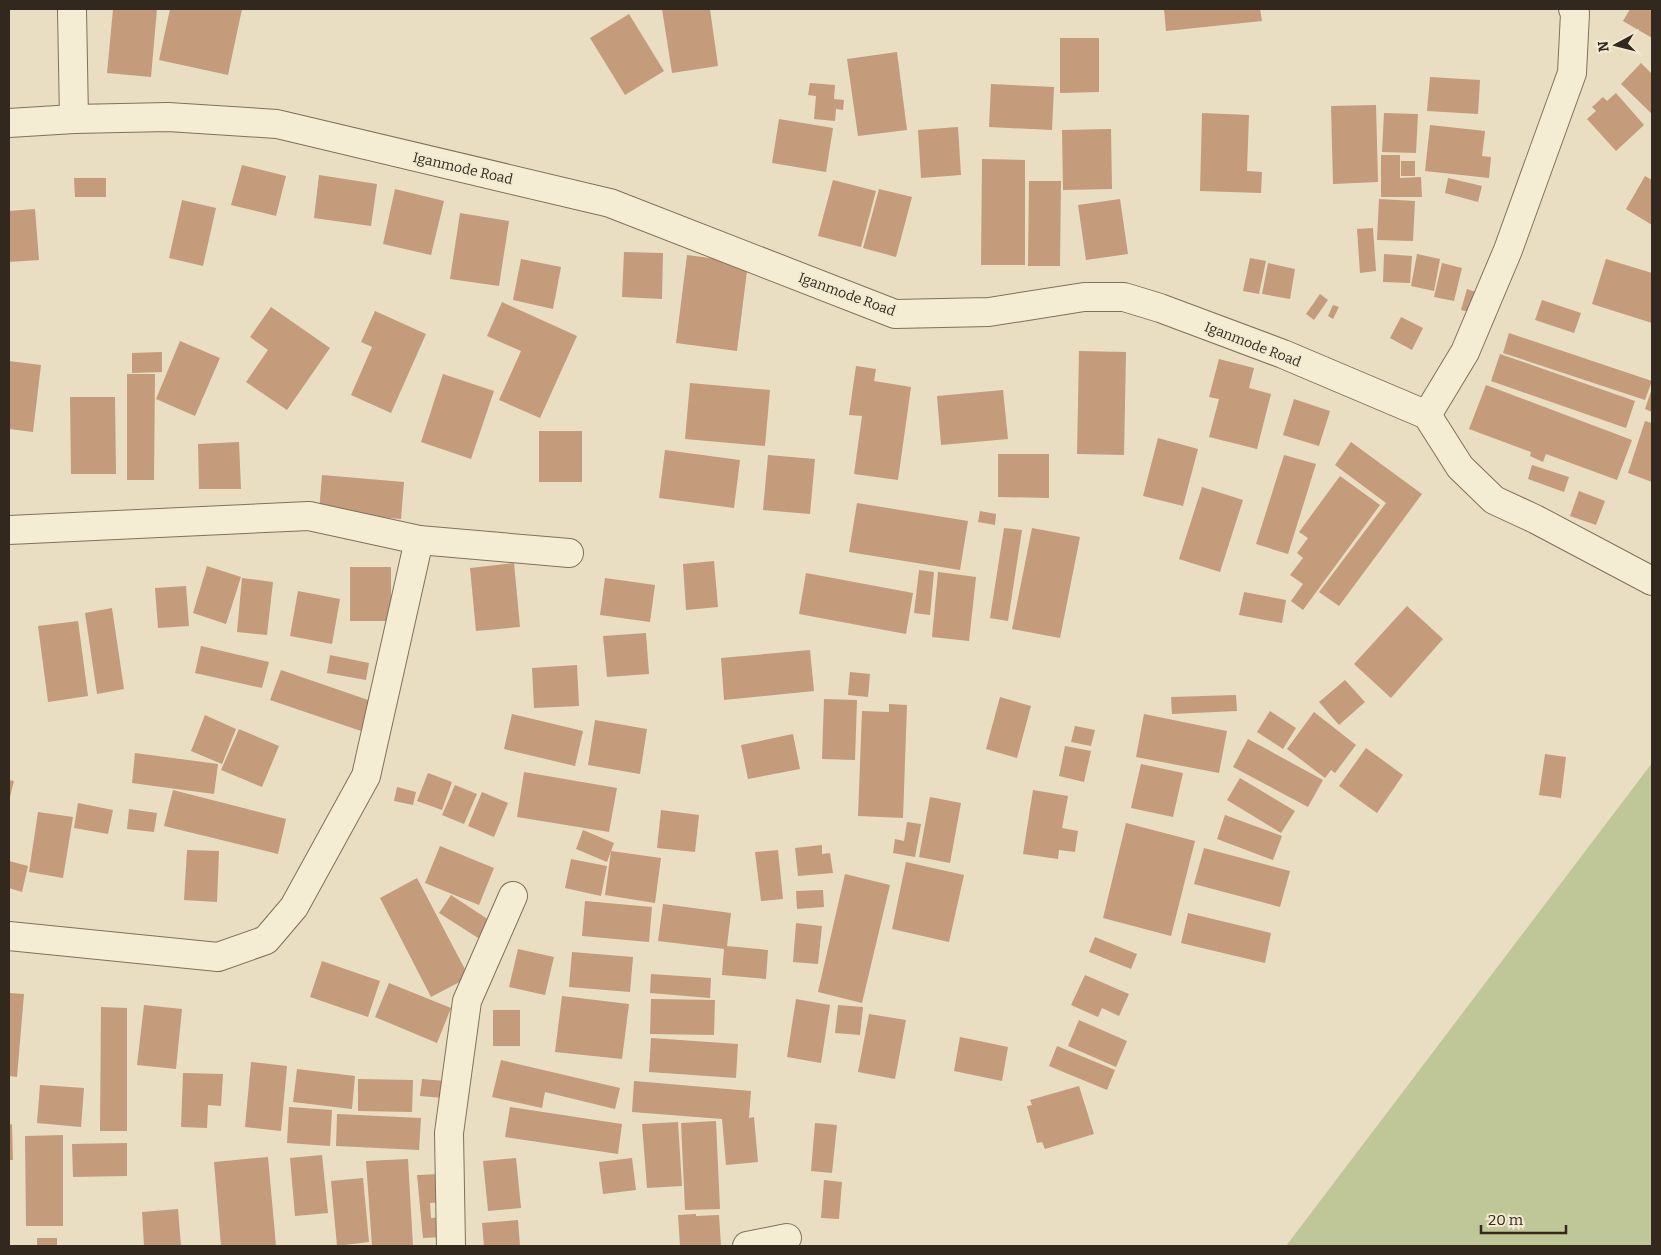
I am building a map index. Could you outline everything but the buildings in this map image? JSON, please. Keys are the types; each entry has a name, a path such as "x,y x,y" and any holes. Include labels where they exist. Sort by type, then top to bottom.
{"street":[{"path":"72,9 74,118"},
{"path":"1573,9 1572,73 1508,250 1465,352 1427,415 1460,467 1494,500 1535,519 1652,581"},
{"name":"Iganmode Road","path":"9,123 74,118 168,117 277,124 610,203 895,314 989,312 1084,297 1124,297 1160,308 1283,354 1427,415"},
{"path":"9,530 309,516 419,540 569,553"},
{"path":"9,936 218,957 266,940 294,907 366,776 419,540"},
{"path":"451,1246 449,1133 467,1001 513,896"},
{"path":"746,1246 787,1238"}],"green space":[{"path":"1652,763 1652,1246 1286,1246"}]}
